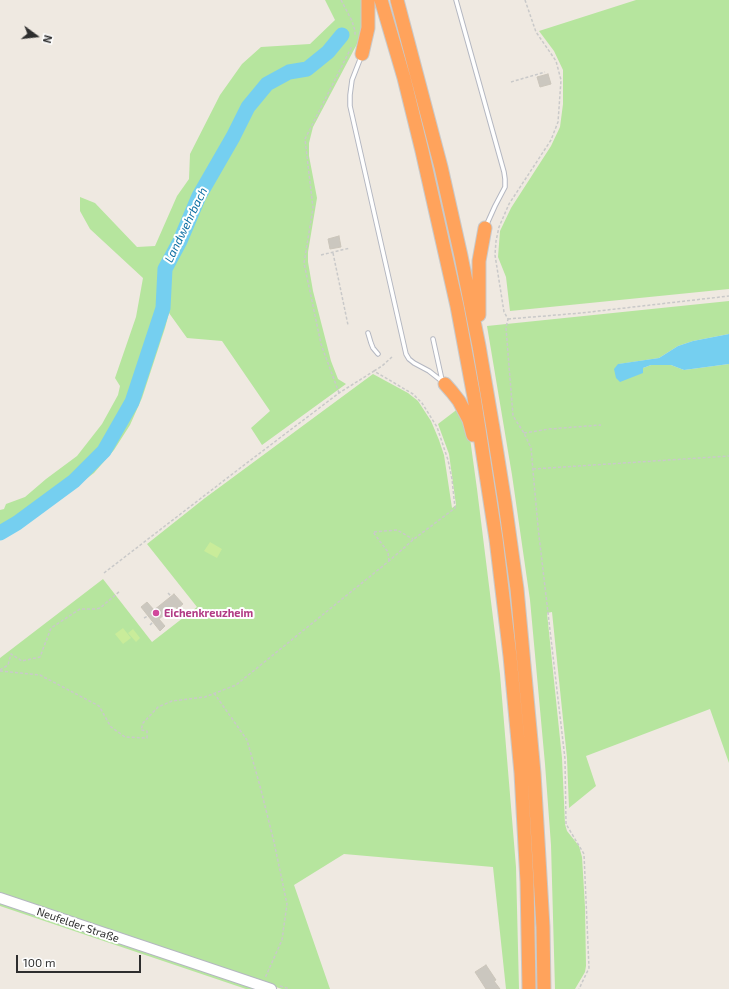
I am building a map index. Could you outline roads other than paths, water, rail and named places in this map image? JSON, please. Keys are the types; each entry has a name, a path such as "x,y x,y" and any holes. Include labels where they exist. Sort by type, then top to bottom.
{"highway":[{"path":"362,54 368,28 368,0"},
{"path":"382,0 404,78 440,229 474,397 488,488 501,576 519,751 527,882 529,989"},
{"path":"397,0 441,167 461,256 479,346 505,503 518,597 534,773 543,927 544,989"},
{"path":"479,346 479,261 486,228"},
{"path":"443,382 459,401 468,420 488,488"}],"main road":[{"name":"Neufelder Straße","path":"0,898 271,989"}],"lane":[{"path":"456,0 504,172 505,187 486,228"},
{"path":"362,54 352,80 350,106 406,354 414,363 429,371 443,382"},
{"path":"368,333 373,348 378,354"},
{"path":"433,339 443,382"}],"water":[{"path":"729,334 729,364 684,370 671,365 651,365 643,368 643,373 620,382 616,378 614,369 618,364 659,358 678,346 693,341"}],"waterway":[{"name":"Landwehrbach","path":"0,533 17,523 74,481 104,451 132,402 163,308 165,269 180,241 199,196 233,137 248,107 267,84 289,72 307,69 328,52 342,35"}],"place":[{"name":"Eichenkreuzheim","path":"156,613"}]}
